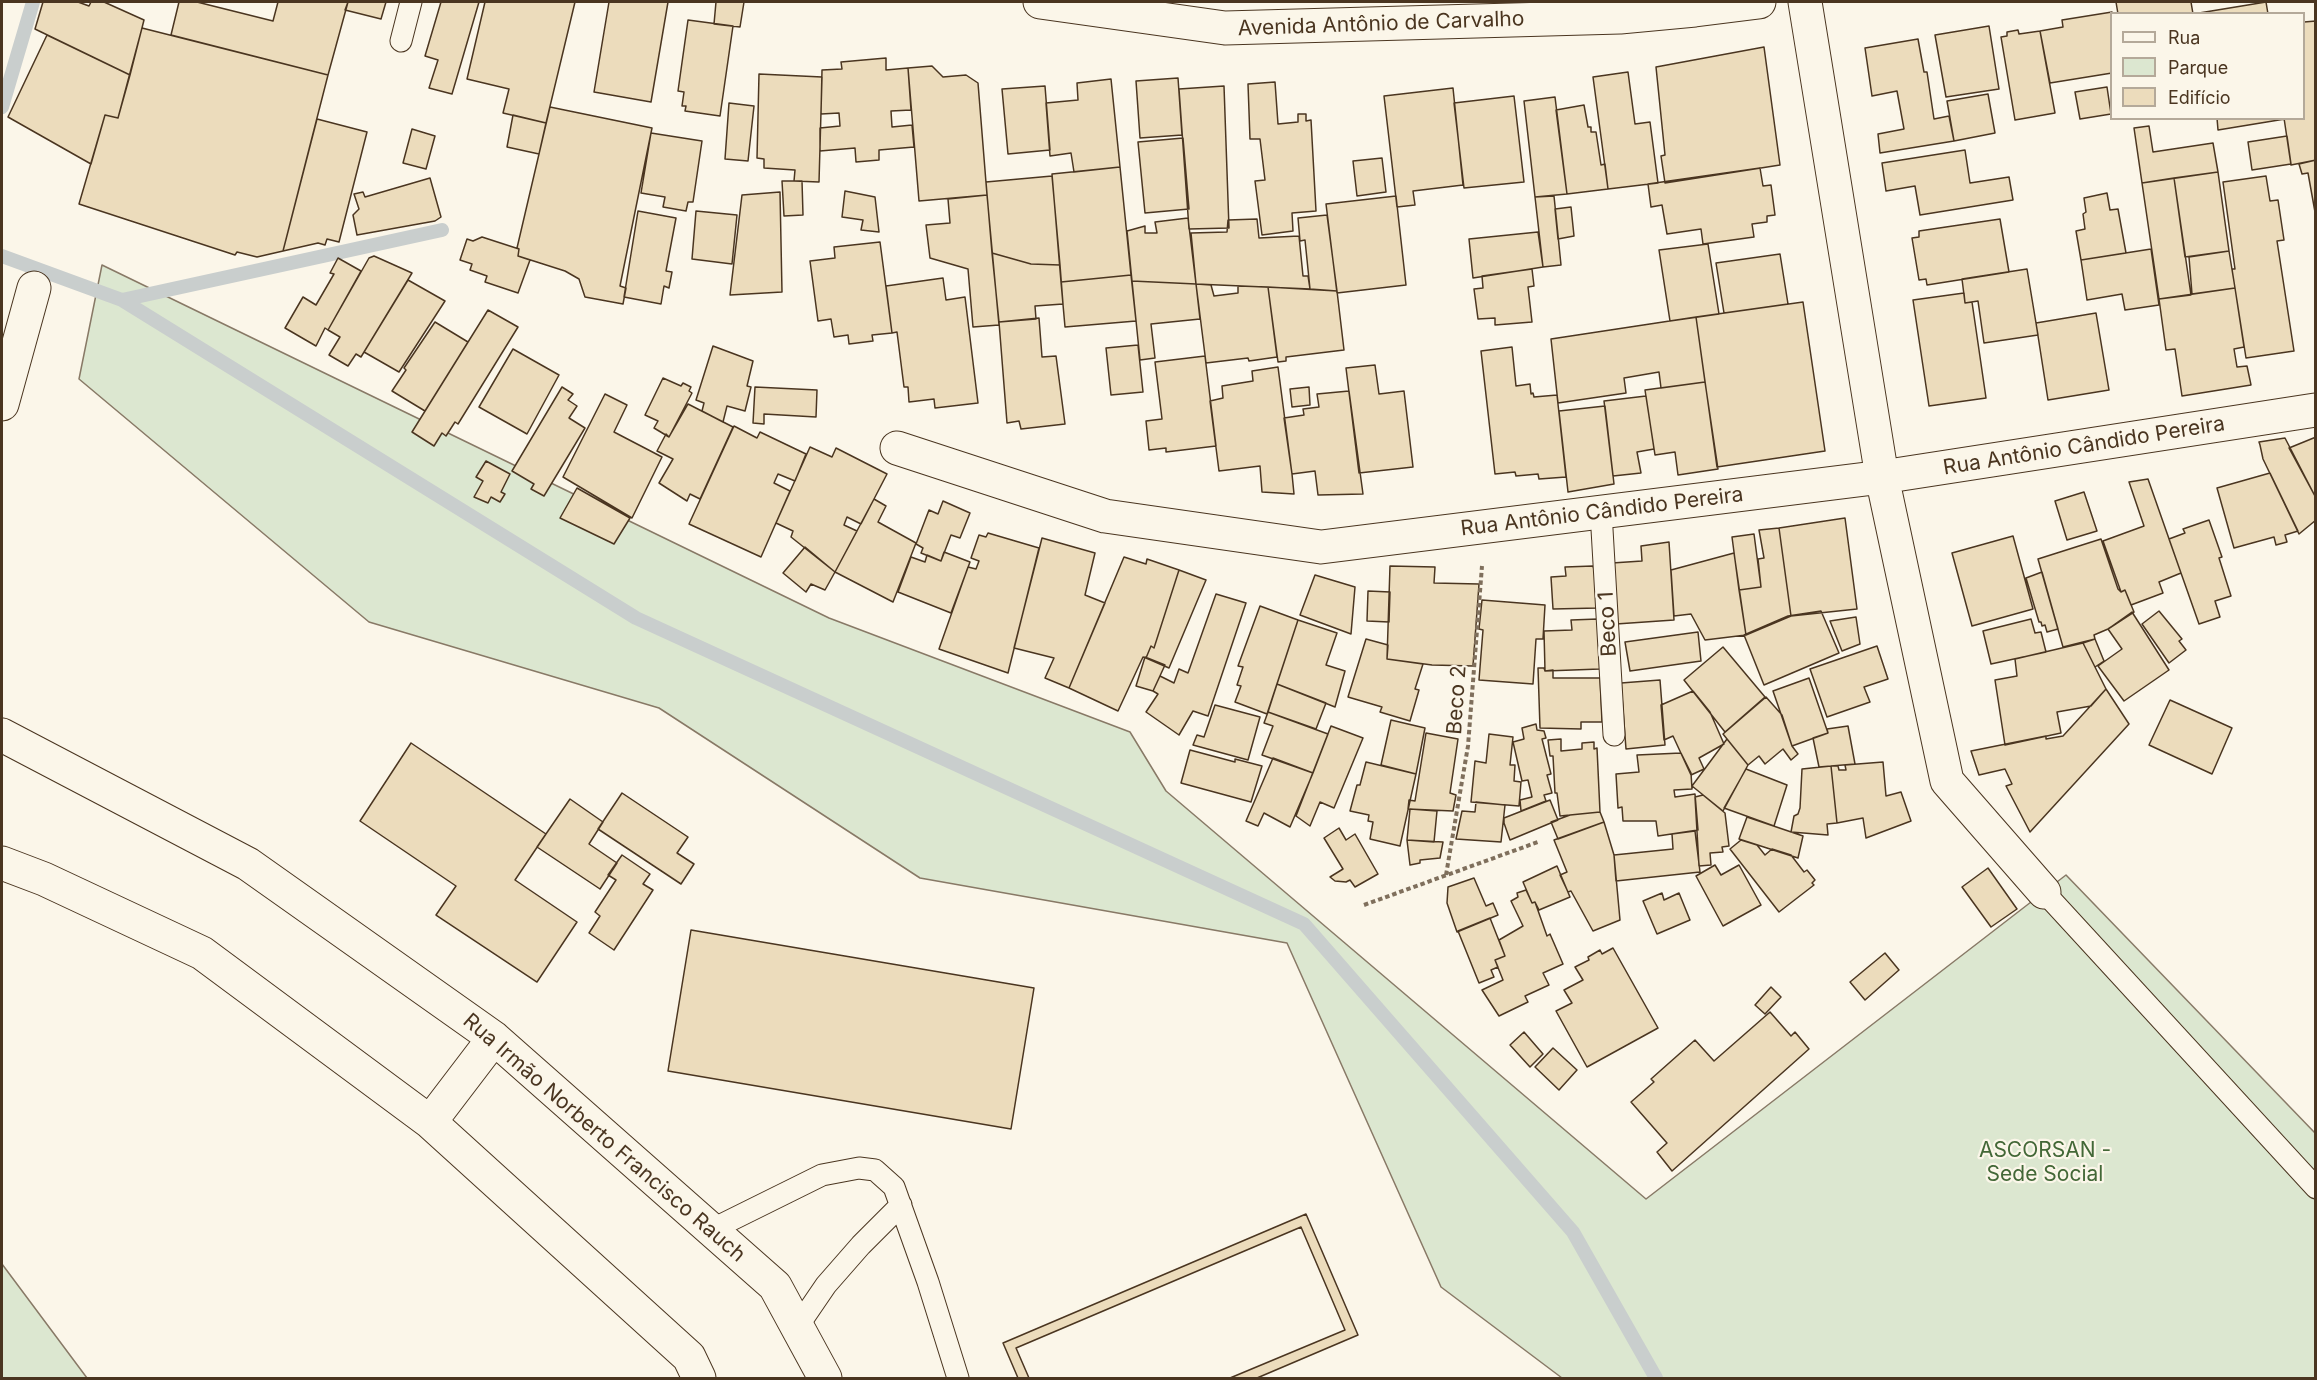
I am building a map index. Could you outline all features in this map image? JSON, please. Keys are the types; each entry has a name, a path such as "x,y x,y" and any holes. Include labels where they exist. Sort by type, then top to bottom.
{"street":[{"name":"Avenida Antônio de Carvalho","path":"1040,2 1225,28 1620,17 1709,5 1759,2"},
{"path":"1805,2 1882,477 1947,781 2043,892"},
{"path":"2,404 34,288"},
{"name":"Rua Antônio Cândido Pereira","path":"897,448 1105,516 1321,547 1882,477 2315,410"},
{"name":"Rua Irmão Norberto Francisco Rauch","path":"2,735 248,864 494,1038 776,1286 825,1378"},
{"path":"2,862 44,879 202,953 430,1122 689,1357 699,1378"},
{"path":"430,1122 494,1038"}],"lane":[{"path":"401,41 411,2"},
{"name":"Beco 1","path":"1601,512 1614,735"},
{"path":"2043,892 2316,1188"},
{"path":"711,1230 822,1175 859,1168 875,1170 894,1187 928,1282 958,1378"},
{"path":"798,1326 826,1284 861,1245 901,1206"}],"path":[{"name":"Beco 2","path":"1446,875 1468,746 1485,527"},
{"path":"1364,905 1538,842"}],"green space":[{"name":"ASCORSAN - Sede Social","path":"102,265 829,618 1130,732 1166,791 1646,1199 2066,875 2315,1133 2315,1378 1562,1378 1441,1287 1287,943 920,878 659,708 369,622 79,379"},
{"path":"2,1264 87,1378 2,1378"}],"building":[{"path":"43,2 78,2 89,6 91,2 104,2 144,20 130,75 35,29"},
{"path":"179,2 197,2 273,21 278,2 348,2 328,75 171,35"},
{"path":"348,2 386,2 381,19 345,10"},
{"path":"441,2 479,2 452,94 429,88 438,60 425,56"},
{"path":"485,2 575,2 546,123 503,113 509,89 467,79"},
{"path":"609,2 668,2 651,102 594,92"},
{"path":"716,2 744,2 740,27 714,24"},
{"path":"2116,2 2191,2 2193,12 2118,12"},
{"path":"2266,2 2268,12 2205,12"},
{"path":"2110,12 2110,73 2050,83 2040,31 2063,27 2062,20"},
{"path":"688,20 733,26 720,116 685,111 686,106 682,106 684,92 678,91"},
{"path":"2316,21 2316,160 2291,165 2284,120 2305,120 2305,22"},
{"path":"1989,26 1999,89 1946,97 1935,35"},
{"path":"142,28 328,75 283,251 257,257 237,252 235,255 79,204 105,115 118,118"},
{"path":"2018,30 2019,34 2040,31 2055,113 2015,120 2001,37 2007,36 2007,32"},
{"path":"47,35 130,75 118,118 105,115 91,164 8,117"},
{"path":"1918,39 1924,72 1927,72 1934,119 1949,116 1954,141 1880,153 1878,134 1904,129 1897,91 1872,96 1865,48"},
{"path":"1764,47 1780,165 1665,183 1661,156 1665,155 1656,67"},
{"path":"886,58 886,70 908,68 911,110 891,111 892,127 912,125 914,147 879,150 879,160 856,162 855,148 820,151 820,128 840,126 839,113 821,114 822,70 842,69 841,62"},
{"path":"932,66 943,77 966,75 978,83 987,195 919,201 908,68"},
{"path":"1628,72 1635,124 1650,122 1658,183 1608,189 1593,77"},
{"path":"759,74 822,77 819,182 794,181 795,170 764,168 764,159 757,158"},
{"path":"1178,78 1182,135 1140,138 1136,81"},
{"path":"1111,79 1120,167 1074,172 1071,153 1050,156 1046,103 1078,100 1077,83"},
{"path":"1275,82 1278,124 1298,122 1298,114 1306,114 1306,121 1311,120 1316,211 1292,213 1293,231 1262,235 1255,181 1265,180 1260,139 1250,139 1248,84"},
{"path":"1045,86 1050,150 1008,154 1002,89"},
{"path":"1224,86 1229,228 1189,229 1179,89"},
{"path":"2107,87 2110,114 2080,119 2075,92"},
{"path":"1453,88 1463,185 1413,191 1415,205 1397,207 1384,96"},
{"path":"1988,94 1995,133 1954,141 1947,101"},
{"path":"1514,96 1524,182 1464,188 1454,103"},
{"path":"1555,97 1567,194 1535,197 1524,101"},
{"path":"729,103 754,106 748,161 725,159"},
{"path":"1584,105 1588,127 1591,127 1591,132 1596,132 1601,165 1605,164 1608,189 1567,194 1556,110"},
{"path":"550,107 652,128 620,286 626,288 623,304 585,297 579,279 565,271 518,256 519,249 517,248"},
{"path":"513,115 546,123 539,154 507,147"},
{"path":"317,119 367,132 339,242 327,239 325,245 318,243 283,251"},
{"path":"2217,120 2279,120 2218,130"},
{"path":"2149,126 2153,152 2213,143 2218,172 2142,183 2134,128"},
{"path":"412,129 435,136 426,169 403,163"},
{"path":"651,133 702,141 693,202 688,202 686,211 663,207 665,197 641,193"},
{"path":"2287,136 2291,164 2252,170 2248,142"},
{"path":"1183,138 1189,209 1145,213 1138,142"},
{"path":"1965,150 1970,183 2009,177 2013,200 1920,215 1915,186 1886,191 1882,163"},
{"path":"1382,158 1386,192 1357,196 1353,161"},
{"path":"2316,160 2315,212 2308,173 2302,174 2299,164"},
{"path":"1120,167 1131,275 1061,282 1052,174"},
{"path":"1760,168 1763,186 1771,185 1775,215 1767,216 1767,222 1752,224 1754,237 1703,244 1701,229 1667,234 1662,205 1651,207 1648,184"},
{"path":"2218,172 2229,251 2185,257 2174,178"},
{"path":"1052,176 1060,265 1031,264 992,253 986,182"},
{"path":"2266,176 2270,201 2278,200 2284,240 2277,241 2294,351 2246,358 2232,269 2235,269 2223,182"},
{"path":"430,178 441,217 435,221 357,235 353,215 359,209 354,194 363,192 365,197"},
{"path":"2174,178 2191,295 2159,299 2142,183"},
{"path":"782,181 802,181 803,215 784,216"},
{"path":"845,191 875,197 879,232 861,230 863,220 842,217"},
{"path":"780,192 782,292 730,295 742,195"},
{"path":"2107,193 2110,210 2118,209 2126,253 2081,260 2076,231 2085,229 2084,198"},
{"path":"987,195 999,325 973,327 968,269 930,258 926,225 950,223 948,199"},
{"path":"1396,196 1406,285 1337,293 1326,204"},
{"path":"1554,196 1561,265 1543,267 1535,197"},
{"path":"1571,207 1574,236 1558,239 1555,209"},
{"path":"638,211 676,218 666,271 672,272 669,288 664,286 661,304 624,297"},
{"path":"696,211 737,215 732,264 692,259"},
{"path":"1327,215 1337,291 1310,289 1305,240 1300,241 1298,218"},
{"path":"1188,218 1196,284 1132,281 1127,231 1145,226 1145,233 1157,233 1155,222"},
{"path":"1257,219 1259,238 1299,236 1303,276 1308,276 1310,289 1196,284 1191,233 1227,232 1228,220"},
{"path":"2000,219 2009,272 1927,285 1926,279 1919,280 1912,238 1919,237 1919,231"},
{"path":"1538,232 1543,267 1473,278 1469,239"},
{"path":"482,237 519,249 518,256 530,260 518,293 485,282 487,276 470,270 472,264 460,260 467,239 473,241"},
{"path":"880,242 892,333 872,335 873,341 849,344 848,335 834,337 831,319 818,321 810,261 835,258 834,247"},
{"path":"1708,244 1719,314 1670,321 1659,250"},
{"path":"2151,249 2159,305 2125,310 2122,294 2087,300 2081,260"},
{"path":"2229,251 2235,288 2192,294 2189,257"},
{"path":"992,253 1031,264 1060,265 1063,304 1035,306 1036,319 999,322"},
{"path":"1780,254 1788,304 1724,313 1716,263"},
{"path":"374,256 412,273 361,357 356,354 348,366 329,355 340,337 328,330 369,258"},
{"path":"338,258 361,271 328,330 325,328 316,346 285,328 303,297 316,305 334,274 330,273"},
{"path":"1532,269 1534,286 1528,287 1532,322 1495,325 1495,318 1478,319 1474,289 1483,288 1482,276"},
{"path":"2027,269 2038,335 1984,343 1978,301 1965,303 1962,279"},
{"path":"1131,275 1136,321 1065,327 1061,282"},
{"path":"943,278 946,300 965,297 978,403 935,408 934,399 909,402 908,387 904,387 897,332 892,333 886,286"},
{"path":"408,280 445,301 399,372 364,352"},
{"path":"1132,281 1196,284 1200,319 1151,324 1155,358 1140,360"},
{"path":"1196,284 1211,285 1214,296 1238,293 1238,286 1268,287 1277,357 1206,363"},
{"path":"1268,287 1337,291 1344,350 1286,357 1286,361 1278,362"},
{"path":"2235,288 2244,347 2234,349 2237,367 2247,366 2251,385 2182,396 2175,349 2166,350 2159,299"},
{"path":"1964,293 1965,303 1972,302 1986,398 1929,406 1913,300"},
{"path":"1803,302 1825,451 1717,467 1696,317"},
{"path":"488,310 518,327 458,424 455,422 446,436 442,433 434,446 412,432"},
{"path":"2096,313 2109,390 2048,400 2036,323"},
{"path":"1696,317 1705,382 1661,388 1659,372 1624,378 1626,393 1558,403 1551,339"},
{"path":"1039,318 1042,357 1056,356 1065,424 1021,429 1019,421 1007,423 999,322"},
{"path":"435,322 468,342 425,411 392,391 406,370 404,368"},
{"path":"1138,345 1143,392 1111,395 1106,348"},
{"path":"713,346 753,361 747,386 751,387 745,411 727,406 723,422 702,411 704,403 696,400"},
{"path":"1512,347 1516,386 1530,384 1531,394 1533,393 1534,397 1557,395 1566,477 1539,479 1538,474 1516,476 1515,472 1495,474 1481,351"},
{"path":"513,349 559,375 527,434 479,407"},
{"path":"1205,356 1216,446 1166,452 1166,448 1149,450 1146,421 1162,419 1155,362"},
{"path":"1375,365 1379,394 1404,391 1413,467 1359,473 1346,368"},
{"path":"1278,367 1294,494 1262,492 1260,466 1219,471 1210,401 1223,398 1222,386 1253,381 1252,371"},
{"path":"663,378 681,386 683,383 691,387 689,391 692,393 669,437 654,428 658,421 645,415"},
{"path":"1705,382 1718,469 1678,475 1675,452 1655,455 1645,390"},
{"path":"562,387 573,394 568,400 577,406 569,418 585,428 544,496 531,489 534,484 512,471"},
{"path":"755,387 817,390 816,417 764,414 764,424 753,423"},
{"path":"1309,387 1310,405 1292,407 1290,389"},
{"path":"1349,391 1363,494 1318,495 1315,471 1292,474 1284,418 1304,415 1303,409 1319,407 1317,394"},
{"path":"605,394 627,405 614,432 662,457 632,518 563,477"},
{"path":"1646,396 1654,449 1637,452 1641,473 1613,476 1604,401"},
{"path":"688,404 733,427 700,499 690,494 687,501 659,483 673,459 657,451 666,434 669,437"},
{"path":"1605,406 1614,484 1568,492 1559,411"},
{"path":"734,426 757,438 760,432 806,454 795,481 778,474 774,483 790,491 761,557 689,524"},
{"path":"2316,437 2316,498 2289,448"},
{"path":"2285,438 2316,498 2316,520 2299,534 2263,459 2259,442"},
{"path":"810,447 832,457 836,448 887,474 861,524 847,517 844,525 857,531 835,572 791,537 793,531 776,523"},
{"path":"486,461 510,474 501,492 505,494 500,502 491,497 488,503 474,497 483,481 476,477"},
{"path":"2270,473 2298,531 2285,535 2287,542 2276,545 2274,537 2234,548 2217,488"},
{"path":"2148,479 2181,573 2159,582 2163,593 2131,605 2125,590 2121,592 2103,541 2144,526 2129,482"},
{"path":"577,488 630,518 614,544 560,518"},
{"path":"2084,492 2097,531 2067,540 2055,501"},
{"path":"874,499 886,506 878,522 916,543 893,602 835,572"},
{"path":"943,501 970,513 960,538 951,535 941,561 921,553 923,548 916,544 929,510 938,514"},
{"path":"1845,518 1857,609 1791,616 1779,528"},
{"path":"2209,520 2222,557 2219,558 2231,596 2215,601 2220,617 2199,624 2169,539 2185,533 2183,529"},
{"path":"1779,528 1791,616 1746,635 1739,590 1761,587 1758,559 1764,558 1759,530"},
{"path":"988,533 1039,548 1008,673 939,649 968,567 976,569 979,561 971,558 979,535 986,537"},
{"path":"1754,534 1761,587 1739,590 1732,537"},
{"path":"2013,536 2033,609 1972,626 1952,553"},
{"path":"1042,538 1095,553 1085,595 1105,603 1069,688 1045,678 1054,658 1014,648"},
{"path":"2101,539 2118,589 2121,592 2125,590 2134,612 2094,635 2095,639 2063,647 2038,559"},
{"path":"1669,542 1674,620 1616,624 1612,563 1642,561 1641,546"},
{"path":"805,547 835,572 825,590 811,584 806,592 783,573"},
{"path":"944,552 970,562 951,613 898,592 911,557 925,562 927,555 941,561"},
{"path":"1734,553 1746,635 1705,640 1691,614 1674,616 1671,570"},
{"path":"1124,557 1146,564 1147,559 1179,570 1154,648 1151,646 1146,658 1143,657 1118,711 1069,688"},
{"path":"1390,566 1435,567 1434,583 1479,584 1473,666 1432,665 1387,659"},
{"path":"1593,566 1597,579 1598,608 1553,609 1551,577 1566,576 1565,567"},
{"path":"1179,570 1206,580 1169,668 1146,658 1151,646 1154,648"},
{"path":"2042,572 2058,629 2047,632 2045,625 2042,626 2039,622 2026,578"},
{"path":"1315,575 1355,587 1351,634 1300,615"},
{"path":"1368,591 1390,592 1389,622 1367,621"},
{"path":"1216,594 1246,603 1208,716 1193,711 1179,735 1146,712 1158,694 1153,691 1160,676 1174,683 1179,669 1188,673"},
{"path":"1482,600 1545,605 1543,639 1536,639 1533,684 1479,680 1483,630 1479,629"},
{"path":"1260,606 1298,620 1267,714 1235,702 1241,686 1237,685 1243,667 1238,666"},
{"path":"1821,611 1839,653 1764,685 1744,635 1788,616"},
{"path":"2159,611 2182,639 2179,641 2186,650 2169,663 2142,624"},
{"path":"2132,612 2169,670 2124,701 2098,666 2122,649 2108,629"},
{"path":"1856,617 1860,644 1842,651 1830,621"},
{"path":"1598,619 1600,669 1545,671 1544,631 1572,630 1571,620"},
{"path":"2031,619 2035,633 2041,632 2046,652 1991,664 1983,631"},
{"path":"1298,620 1337,633 1326,665 1345,671 1335,707 1277,684"},
{"path":"1698,632 1701,661 1630,671 1625,642"},
{"path":"1366,639 1388,645 1387,659 1423,664 1415,689 1419,690 1410,721 1380,712 1382,707 1348,697"},
{"path":"2095,639 2104,661 2095,667 2083,643"},
{"path":"2083,643 2106,689 2091,706 2057,712 2061,733 2005,745 1995,680 2017,676 2015,659"},
{"path":"1877,646 1888,679 1864,687 1870,702 1827,717 1810,669"},
{"path":"1723,647 1765,697 1725,732 1684,680"},
{"path":"1145,657 1165,665 1153,691 1136,686"},
{"path":"1538,668 1544,668 1545,671 1553,670 1553,678 1600,678 1602,722 1581,722 1581,729 1540,728"},
{"path":"1809,678 1828,733 1792,746 1773,691"},
{"path":"1660,680 1665,745 1626,749 1621,683"},
{"path":"1277,684 1326,703 1316,729 1268,712"},
{"path":"2106,689 2129,724 2030,832 2006,786 2012,784 2005,769 1979,775 1971,751 2046,736 2046,739 2063,736"},
{"path":"1693,691 1710,712 1724,744 1699,758 1704,769 1691,775 1673,736 1664,740 1661,705"},
{"path":"1766,697 1782,715 1792,746 1798,754 1791,760 1783,749 1765,764 1759,756 1748,765 1723,734"},
{"path":"2170,700 2232,728 2212,774 2149,745"},
{"path":"1215,705 1260,717 1248,760 1193,745 1197,735 1204,737"},
{"path":"1268,712 1328,734 1313,773 1262,755 1273,726 1264,723"},
{"path":"1391,720 1425,728 1416,774 1381,765"},
{"path":"1536,724 1537,730 1544,731 1546,738 1542,739 1551,774 1547,775 1552,793 1544,795 1546,801 1521,811 1520,800 1532,797 1528,780 1522,781 1513,742 1524,739 1522,728"},
{"path":"1331,726 1363,738 1334,808 1320,802 1310,826 1296,816"},
{"path":"1848,726 1855,764 1819,767 1813,738 1828,733 1827,729"},
{"path":"1426,733 1458,739 1450,793 1456,795 1453,811 1408,809 1409,800 1415,801"},
{"path":"1489,734 1513,737 1510,765 1515,765 1514,781 1521,782 1519,806 1471,802 1475,761 1486,763"},
{"path":"1561,739 1561,751 1582,749 1582,743 1594,742 1594,749 1597,748 1600,812 1560,816 1557,793 1555,793 1553,756 1550,756 1548,740"},
{"path":"1727,739 1748,765 1723,811 1692,786"},
{"path":"411,743 546,834 515,880 577,922 537,982 436,915 456,886 360,821"},
{"path":"1190,750 1235,762 1235,759 1262,766 1251,802 1181,783"},
{"path":"1681,753 1691,773 1692,789 1674,790 1675,797 1695,794 1698,830 1658,836 1656,821 1623,821 1622,807 1618,808 1616,774 1639,772 1637,755"},
{"path":"1273,758 1313,773 1290,827 1264,813 1258,826 1246,821"},
{"path":"1366,762 1416,774 1400,846 1370,839 1373,822 1368,821 1369,815 1350,811"},
{"path":"1883,762 1886,796 1901,792 1911,821 1866,838 1863,818 1837,823 1831,766 1838,766 1839,770 1846,770 1845,765"},
{"path":"1831,766 1837,823 1827,824 1828,835 1791,832 1794,816 1798,814 1800,808 1802,769"},
{"path":"1746,769 1787,785 1774,826 1724,808"},
{"path":"622,793 688,837 677,853 694,864 681,884 598,829"},
{"path":"1703,795 1725,813 1729,846 1722,847 1723,852 1710,853 1711,865 1699,866 1695,797"},
{"path":"570,799 603,822 589,844 617,863 600,889 537,847"},
{"path":"1550,800 1558,820 1510,840 1504,818"},
{"path":"1476,802 1505,805 1501,842 1456,839 1462,811 1475,812"},
{"path":"1410,809 1437,811 1434,842 1407,840"},
{"path":"1600,812 1604,822 1558,839 1551,822 1570,815"},
{"path":"1747,817 1803,836 1798,858 1739,839"},
{"path":"1604,822 1614,855 1620,920 1593,931 1560,875 1567,872 1554,840"},
{"path":"1339,828 1346,840 1355,834 1378,874 1355,887 1350,880 1335,881 1330,877 1343,869 1324,838"},
{"path":"1695,831 1700,872 1616,881 1614,855 1673,849 1672,834"},
{"path":"1407,840 1443,842 1440,858 1420,860 1420,863 1410,865"},
{"path":"1741,840 1757,845 1765,855 1772,849 1791,855 1804,872 1807,870 1815,880 1812,883 1814,885 1779,912 1730,849"},
{"path":"622,855 650,874 643,884 653,890 614,950 589,933 600,916 595,912 616,880 608,875"},
{"path":"1715,865 1721,875 1739,865 1761,905 1723,926 1696,876"},
{"path":"1557,866 1570,897 1539,910 1535,902 1532,903 1523,882"},
{"path":"1988,868 2017,909 1991,927 1962,887"},
{"path":"1474,878 1486,906 1493,903 1498,915 1457,932 1447,903 1448,887"},
{"path":"1526,890 1532,903 1535,902 1547,936 1550,934 1563,964 1543,973 1549,985 1525,996 1528,1002 1499,1016 1482,990 1503,980 1495,960 1505,956 1499,940 1523,926 1511,901 1518,897 1517,893"},
{"path":"1662,893 1664,900 1679,893 1690,920 1657,934 1643,901"},
{"path":"1490,918 1505,956 1495,960 1498,967 1491,970 1494,977 1479,983 1458,931"},
{"path":"691,930 1034,988 1011,1129 668,1071"},
{"path":"1613,948 1658,1028 1587,1067 1556,1011 1572,1003 1564,990 1583,980 1575,967 1589,960 1588,957 1600,950 1602,954"},
{"path":"1885,953 1899,970 1865,1000 1850,982"},
{"path":"1771,987 1781,997 1765,1014 1755,1005"},
{"path":"1770,1012 1791,1036 1795,1032 1809,1049 1672,1171 1657,1152 1667,1143 1631,1102 1654,1082 1651,1079 1695,1040 1714,1061"},
{"path":"1524,1032 1543,1054 1530,1067 1510,1045"},
{"path":"1553,1048 1577,1070 1559,1090 1535,1067"},
{"path":"1306,1214 1358,1335 1257,1378 1018,1378 1003,1343"},
{"path":"1301,1227 1345,1330 1230,1378 1029,1378 1016,1348"}],"waterway":[{"path":"2,107 33,2"},
{"path":"122,300 442,230"},
{"path":"2,256 122,300 636,618 1304,924 1573,1232 1656,1378"}]}
